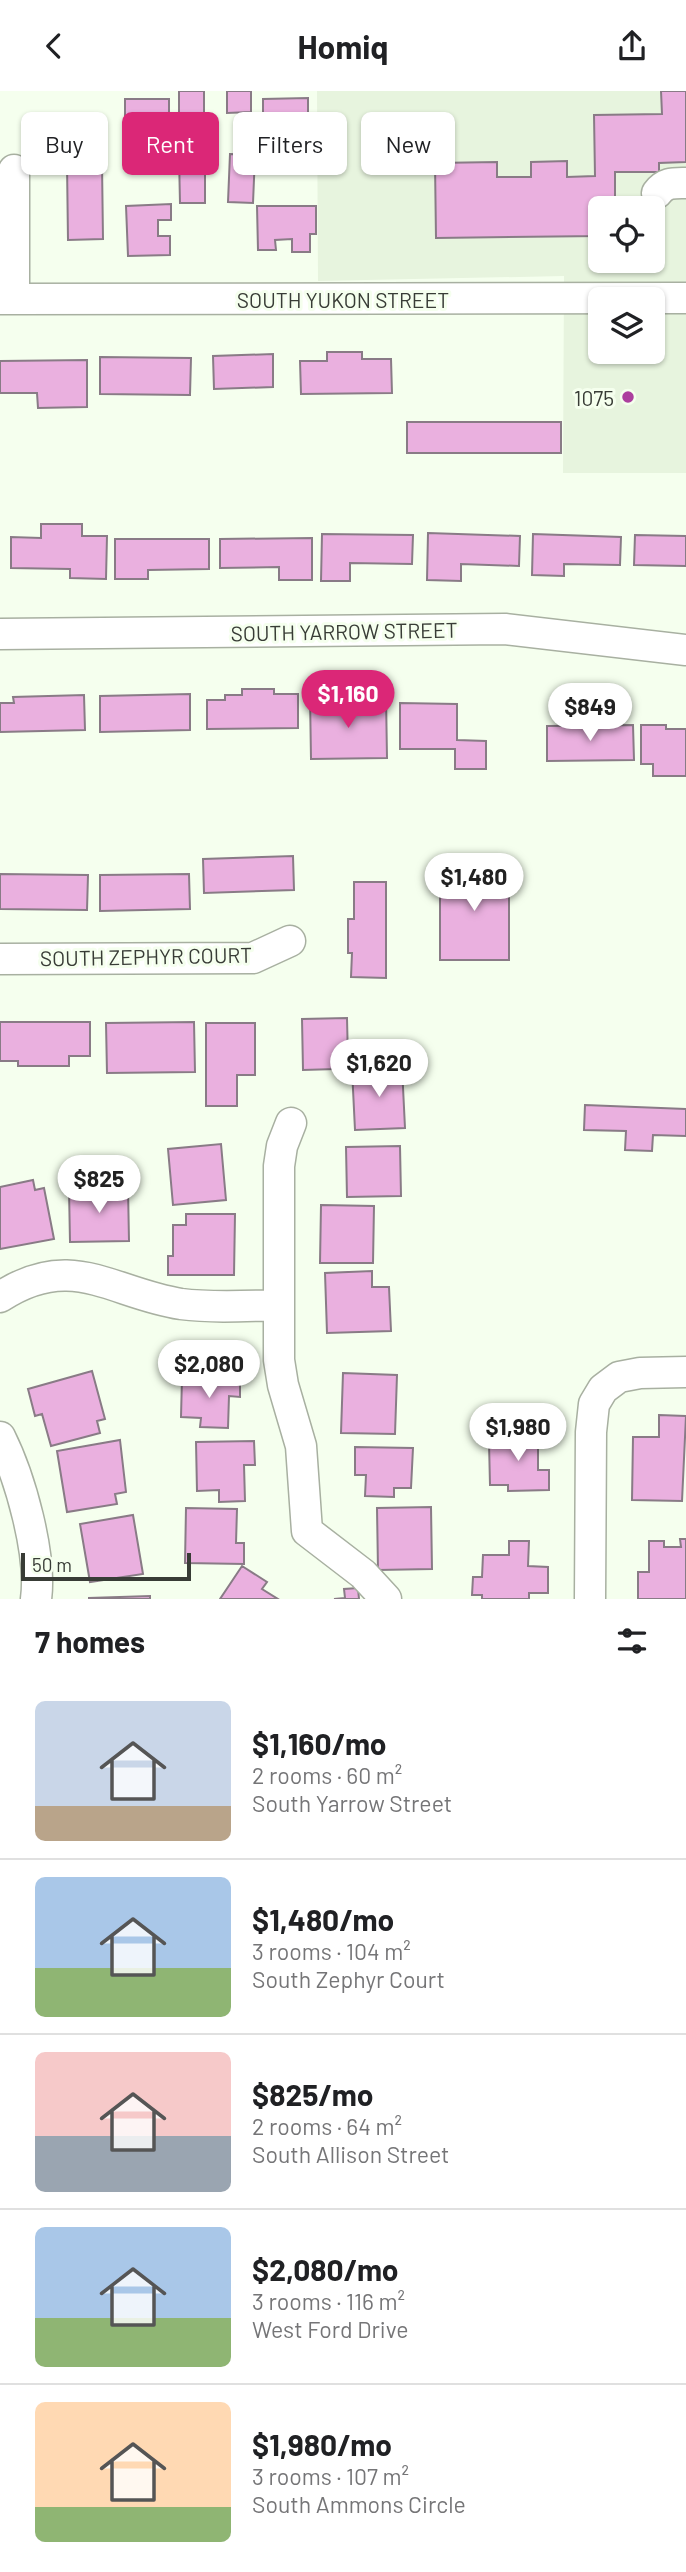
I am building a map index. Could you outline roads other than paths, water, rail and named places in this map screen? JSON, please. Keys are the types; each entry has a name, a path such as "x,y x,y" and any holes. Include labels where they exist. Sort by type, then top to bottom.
{"street":[{"path":"7,299 14,170"},
{"path":"657,193 663,186 671,183 686,183"},
{"name":"SOUTH YUKON STREET","path":"7,299 686,298"},
{"name":"SOUTH YARROW STREET","path":"0,634 505,629 686,650"},
{"name":"SOUTH ZEPHYR COURT","path":"0,959 253,958 290,941"},
{"path":"291,1123 282,1146 279,1166 280,1370 301,1445 307,1531 363,1574 386,1599"},
{"path":"0,1297 29,1283 74,1276 102,1280 181,1304 278,1305"},
{"path":"590,1599 591,1432 594,1404 603,1389 619,1377 640,1373 686,1372"},
{"path":"0,1437 15,1472 35,1553 38,1580 36,1599"}],"place":[{"name":"1075","path":"628,397"}]}
